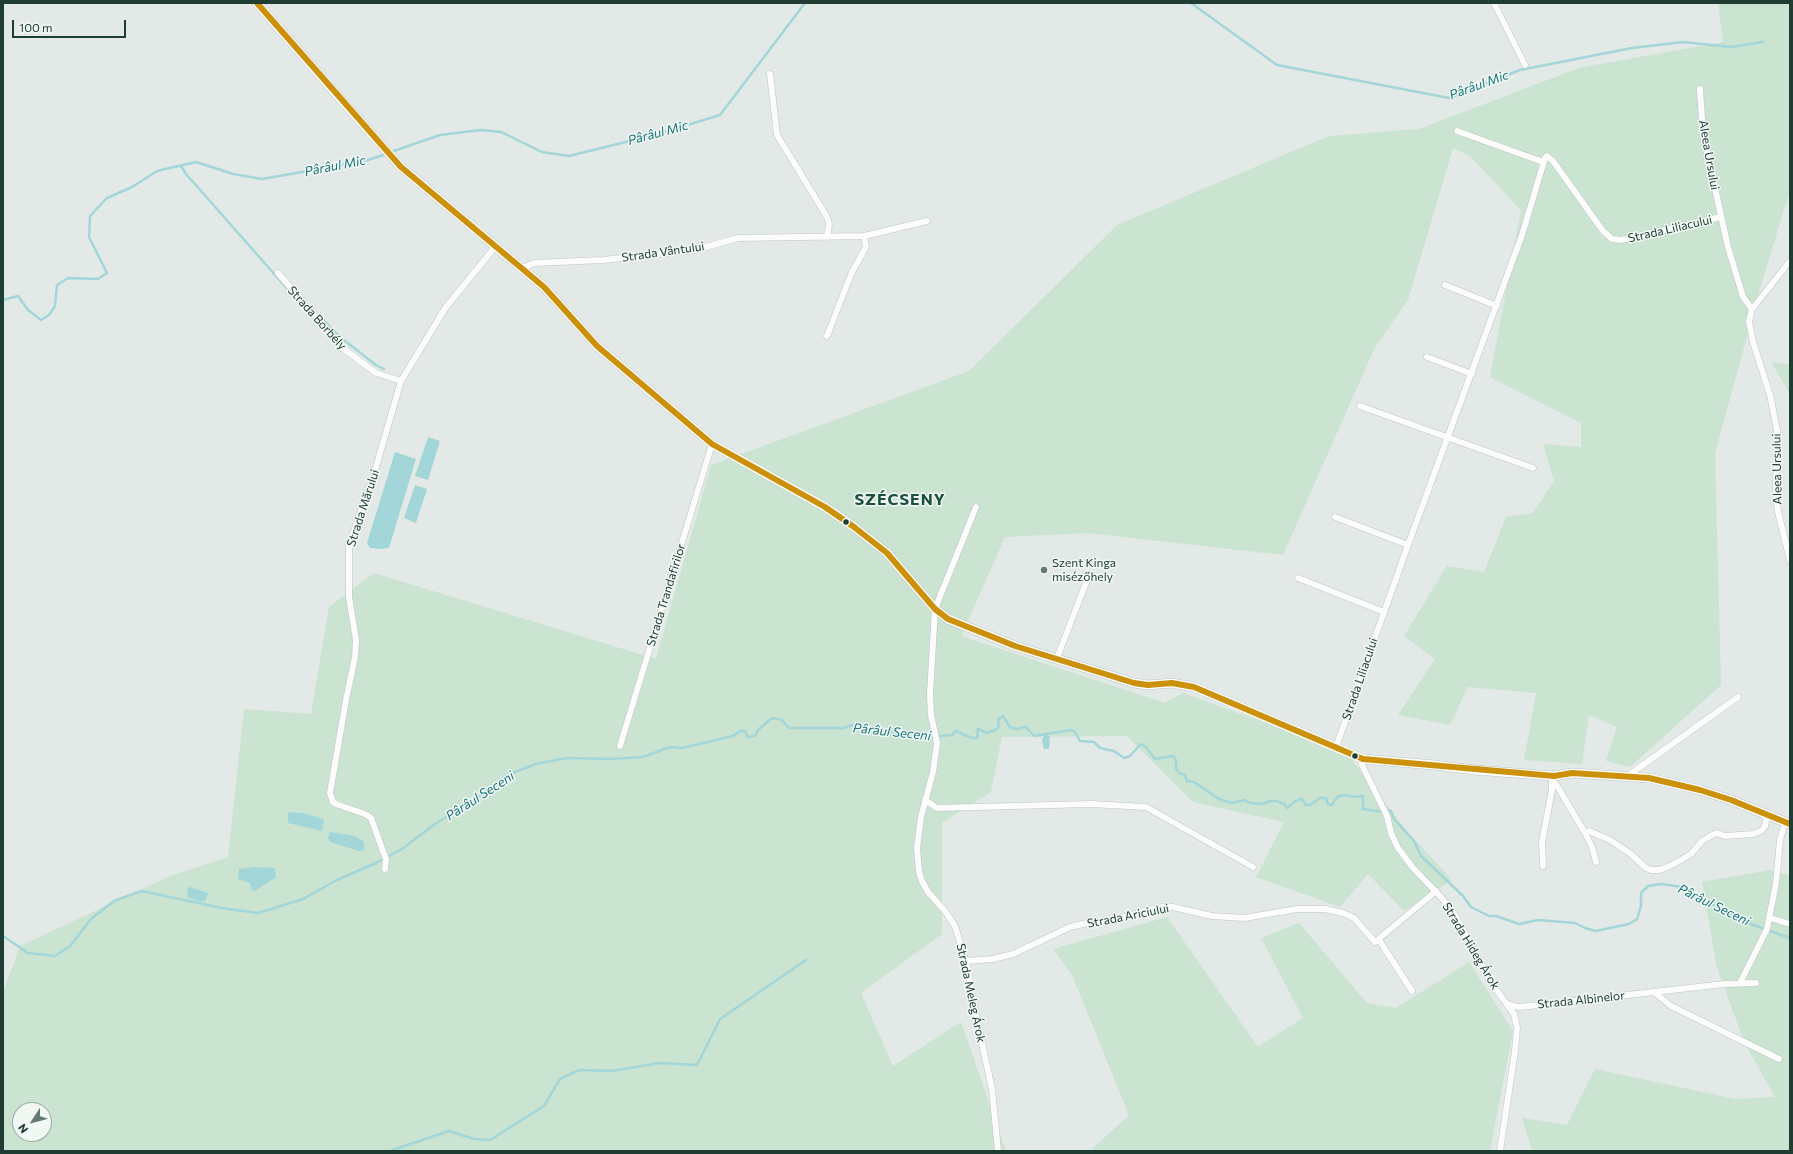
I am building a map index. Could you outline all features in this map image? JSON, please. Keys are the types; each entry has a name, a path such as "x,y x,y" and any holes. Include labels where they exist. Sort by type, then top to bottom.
{"street":[{"path":"257,3 401,167 544,288 597,346 712,444 824,507 854,527 887,553 935,609 956,623 1015,646 1139,684 1172,684 1194,687 1363,759 1553,778 1572,772 1629,776 1685,786 1731,800 1787,823 1778,851 1776,883 1767,929 1740,983"},
{"path":"1494,3 1525,65"},
{"path":"770,74 777,135 827,217 829,224 827,237"},
{"name":"Aleea Ursului","path":"1700,89 1703,134 1721,217 1738,283 1743,297 1752,309 1749,318 1750,328 1770,395 1777,430 1776,494 1778,512 1790,560"},
{"name":"Strada Liliacului","path":"1457,131 1543,162"},
{"name":"Strada Liliacului","path":"1336,747 1408,545 1497,306 1522,235 1545,158 1547,156 1553,160 1603,231 1612,239 1621,240 1721,217"},
{"name":"Strada Vântului","path":"522,268 534,263 603,260 695,250 738,238 864,236 927,220"},
{"path":"827,336 852,272 866,247 864,236"},
{"name":"Strada Mărului","path":"385,869 386,857 370,818 365,814 336,804 333,802 330,793 355,657 356,640 349,597 350,545 374,474 401,381 446,307 496,246"},
{"path":"1752,309 1790,261"},
{"name":"Strada Borbély","path":"278,273 344,349 376,373 401,381"},
{"path":"1445,285 1497,306"},
{"path":"1427,357 1472,374"},
{"path":"1360,406 1534,468"},
{"name":"Strada Trandafirilor","path":"620,746 712,444"},
{"name":"Strada Meleg Árok","path":"976,507 935,609 930,694 931,715 937,736 934,765 921,817 917,848 919,872 928,892 945,911 955,926 966,961 992,1089 998,1151"},
{"path":"1335,517 1408,545"},
{"path":"1057,658 1089,575"},
{"path":"1298,578 1384,612"},
{"path":"1629,776 1738,697"},
{"name":"Strada Hideg Árok","path":"1363,759 1362,765 1385,811 1391,832 1398,848 1413,868 1436,891 1455,915 1490,981 1514,1014 1517,1028 1500,1151"},
{"path":"1553,778 1585,833 1592,847 1596,862"},
{"path":"1543,866 1542,842 1553,778"},
{"path":"925,800 937,808 1091,804 1146,807 1253,867"},
{"path":"1585,833 1589,831 1610,840 1631,854 1646,868 1657,871 1672,866 1690,854 1702,841 1714,834 1717,833 1725,836 1753,834 1761,831 1765,826 1767,815"},
{"path":"1379,940 1436,891"},
{"name":"Strada Ariciului","path":"966,961 993,959 1020,952 1070,927 1087,923 1111,921 1163,907 1173,907 1212,916 1244,918 1297,909 1325,910 1343,913 1354,918 1375,942 1379,940 1412,991"},
{"path":"1770,918 1790,924"},
{"name":"Strada Albinelor","path":"1508,1004 1518,1007 1740,983 1756,983"},
{"path":"1654,992 1671,1006 1779,1059"}],"green space":[{"path":"1718,3 1790,3 1790,190 1762,282 1715,453 1721,685 1630,767 1606,761 1617,727 1589,715 1582,764 1524,760 1536,693 1468,687 1450,725 1398,715 1435,659 1404,636 1447,566 1484,572 1506,517 1533,513 1554,481 1543,444 1581,447 1581,423 1490,377 1521,210 1470,156 1453,148 1408,300 1375,347 1283,555 1087,533 1005,537 961,636 1165,703 1183,693 1266,723 1351,759 1407,831 1452,880 1404,911 1368,874 1340,907 1256,877 1284,822 1193,802 1127,736 1002,737 991,792 942,823 942,934 861,993 893,1066 961,1022 1006,1151 3,1151 3,993 20,946 170,876 228,857 244,709 311,714 329,607 374,573 656,659 711,465 969,371 1117,225 1329,136 1419,129 1579,68 1723,42"},
{"path":"1771,362 1790,365 1790,394"},
{"path":"1770,870 1790,876 1790,1151 1532,1151 1522,1118 1567,1125 1595,1069 1735,1099 1775,1097 1745,1044 1717,968 1702,882"},
{"path":"1167,917 1258,1047 1303,1018 1261,938 1299,923 1367,1003 1396,1008 1469,962 1513,1031 1490,1151 1090,1151 1129,1115 1072,975 1053,949"}],"water":[{"path":"428,437 440,441 428,480 415,476"},
{"path":"395,452 416,459 389,548 370,548 367,543"},
{"path":"415,485 427,489 416,523 404,518"},
{"path":"1046,735 1050,736 1049,749 1044,749 1042,741 1043,737"},
{"path":"288,813 302,813 324,819 322,831 288,823"},
{"path":"330,832 355,836 364,842 364,850 359,851 330,842 328,838"},
{"path":"255,867 275,868 276,877 255,891 251,889 250,883 238,879 239,869"},
{"path":"190,887 208,893 205,901 198,901 188,897 187,889"}],"waterway":[{"name":"Pârâul Mic","path":"391,152 440,135 481,130 501,132 542,152 569,156 658,134 720,115 805,3"},
{"name":"Pârâul Mic","path":"1191,3 1277,65 1449,98 1520,70 1632,48 1683,42 1731,47 1763,42"},
{"name":"Pârâul Mic","path":"3,300 18,296 28,310 41,320 49,315 55,306 57,285 68,278 98,279 107,273 89,237 90,216 107,198 132,187 157,171 196,162 233,174 262,179 365,161 386,154"},
{"path":"181,166 186,174 299,302"},
{"path":"320,317 340,337 376,365 384,369"},
{"name":"Pârâul Seceni","path":"3,936 28,953 55,956 70,946 91,919 114,901 141,891 222,908 258,913 303,899 335,881 378,862 402,849 435,824 477,798 507,775 536,764 567,758 610,759 643,757 670,747 682,748 733,736 740,731 745,731 748,737 755,736 759,729 772,718 782,720 789,728 844,728 852,725 883,733 906,734 918,732 932,737 952,735 956,731 972,738 977,738 978,729 987,733 995,730 999,727 998,720 1003,716 1010,727 1017,729 1026,727 1034,736 1071,730 1075,732 1080,741 1094,742 1100,748 1114,751 1124,758 1130,756 1141,744 1146,747 1155,759 1173,756 1176,760 1176,769 1179,773 1185,775 1187,781 1194,782 1219,799 1232,803 1244,800 1250,803 1263,804 1270,801 1276,801 1284,804 1287,808 1295,801 1302,799 1306,805 1310,805 1320,798 1326,798 1328,804 1332,805 1337,797 1344,795 1355,797 1363,796 1363,809 1383,812 1388,810 1391,811 1394,819 1414,841 1421,856 1463,896 1471,907 1489,916 1496,916 1519,924 1538,920 1575,923 1596,931 1629,924 1637,919 1641,906 1641,893 1648,886 1661,884 1683,887 1697,898 1721,908 1734,918 1790,938"},
{"path":"390,1151 449,1131 474,1139 490,1140 544,1106 560,1079 579,1070 612,1071 660,1063 697,1065 720,1019 806,960"}],"transit line":[{"path":"257,3 401,167 544,287 597,346 712,444 825,507 854,527 887,553 935,609 948,619 1015,646 1134,683 1148,685 1172,683 1194,687 1363,759 1554,776 1572,773 1649,778 1700,790 1731,800 1790,824"}],"place":[{"name":"Szent Kinga misézőhely","path":"1044,570"}],"district":[{"name":"SZÉCSENY","path":"900,500"}]}
